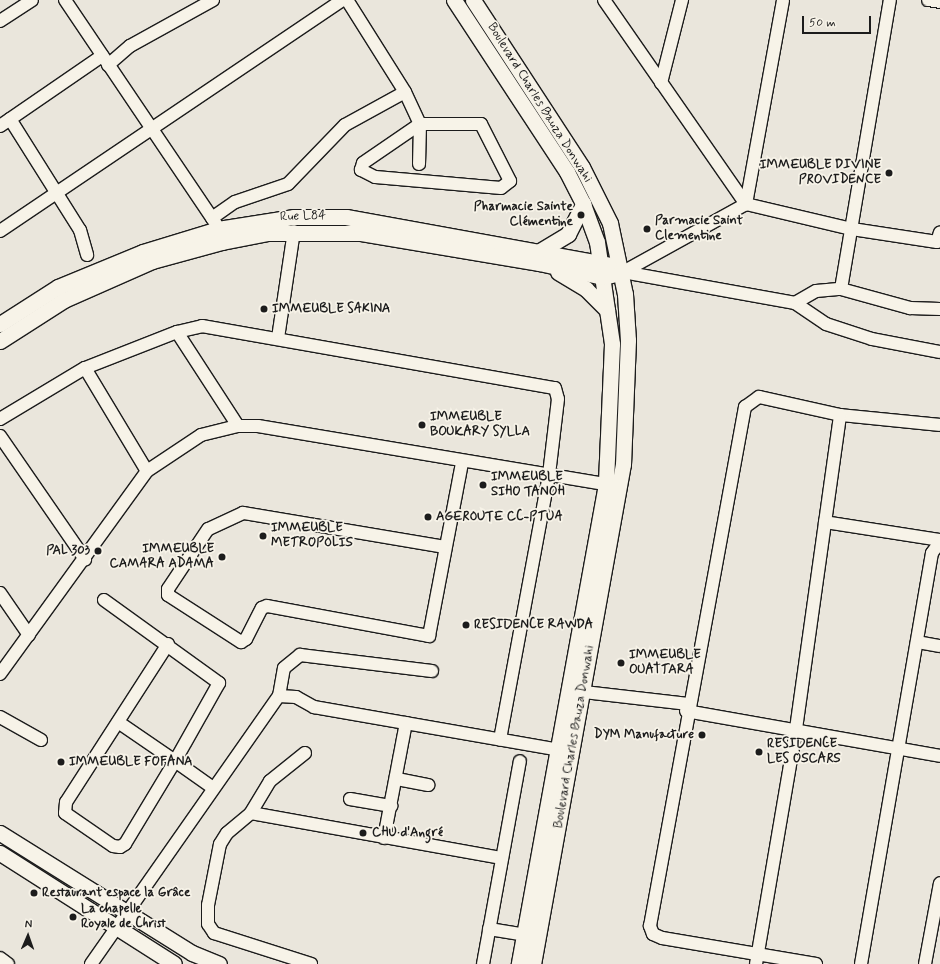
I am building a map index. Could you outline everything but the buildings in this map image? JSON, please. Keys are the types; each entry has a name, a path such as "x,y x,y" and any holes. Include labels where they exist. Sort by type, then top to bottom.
{"main road":[{"name":"Boulevard Charles Bauza Donwahi","path":"454,0 567,172 583,204 601,261 612,351 606,484 556,749 531,936 533,964"},
{"name":"Boulevard Charles Bauza Donwahi","path":"473,0 582,167 610,223 623,272 628,340 623,464 584,692 531,936 519,964"},
{"path":"539,257 568,234 583,204"},
{"name":"Rue L84","path":"0,324 94,270 215,223 294,217 346,217 539,257 601,261 623,272"},
{"path":"0,341 64,300 152,261 222,242 294,231 361,233 539,257 603,277 623,272"},
{"path":"539,257 586,289 607,310"},
{"path":"0,833 192,953 219,964"},
{"path":"0,853 117,926 174,964"}],"street":[{"path":"0,21 32,0"},
{"path":"65,0 215,223 235,202 288,184 345,125 405,92"},
{"path":"87,256 80,230 56,191 5,123 130,46 213,0"},
{"path":"0,231 56,191 152,130 342,0"},
{"path":"347,0 405,92 420,124 419,164"},
{"path":"604,0 746,204 852,229 939,239"},
{"path":"661,83 682,0"},
{"path":"746,204 783,0"},
{"path":"841,288 890,0"},
{"path":"928,0 940,2"},
{"path":"420,124 481,124 510,181 507,187 375,177 361,170 363,162 420,124"},
{"path":"623,272 746,204"},
{"path":"278,338 294,231"},
{"path":"623,272 796,303 826,324 872,339 940,352"},
{"path":"796,303 816,291 841,288 910,308 940,310"},
{"path":"0,419 85,368 177,332 202,326 278,338 555,388 558,399 549,475 500,739"},
{"path":"177,332 238,426"},
{"path":"85,368 148,471"},
{"path":"816,964 757,958 662,938 653,934 650,926 687,707 745,407 759,397 840,415 940,425"},
{"path":"757,958 796,729 840,415"},
{"path":"0,674 148,471 201,435 238,426 258,426 462,463 606,484"},
{"path":"0,436 85,559"},
{"path":"445,547 243,513 208,529 168,589 168,595 241,642 246,639 262,608 267,606 429,636 462,463"},
{"path":"825,522 940,541 932,553 900,747 861,964"},
{"path":"0,593 29,636"},
{"path":"104,600 168,644 219,683 176,761 125,844 113,846 65,813 66,802 168,644"},
{"path":"917,642 940,646"},
{"path":"91,964 279,696 284,668 300,655 432,671"},
{"path":"584,692 687,707 796,729 900,747 940,756"},
{"path":"279,696 296,697 314,707 572,752"},
{"path":"0,717 40,740"},
{"path":"118,722 213,788"},
{"path":"384,838 397,779 406,723"},
{"path":"305,753 270,781 251,813 227,833 220,844 208,905 208,924 214,933 311,964"},
{"path":"483,964 520,761"},
{"path":"397,779 428,785"},
{"path":"350,799 391,806"},
{"path":"251,813 502,858"},
{"path":"925,964 940,884"},
{"path":"489,929 531,936"},
{"path":"0,958 8,964"}],"place":[{"name":"IMMEUBLE DIVINE PROVIDENCE","path":"889,173"},
{"name":"Pharmacie Sainte Clémentine","path":"581,215"},
{"name":"Parmacie Saint Clementine","path":"647,229"},
{"name":"IMMEUBLE SAKINA","path":"264,309"},
{"name":"IMMEUBLE BOUKARY SYLLA","path":"422,425"},
{"name":"IMMEUBLE SIHO TANOH","path":"483,485"},
{"name":"AGEROUTE CC-PTUA","path":"428,517"},
{"name":"IMMEUBLE METROPOLIS","path":"263,536"},
{"name":"PAL 303","path":"98,551"},
{"name":"IMMEUBLE CAMARA ADAMA","path":"222,557"},
{"name":"RESIDENCE RAWDA","path":"466,625"},
{"name":"IMMEUBLE OUATTARA","path":"621,663"},
{"name":"DYM Manufacture","path":"702,735"},
{"name":"RESIDENCE LES OSCARS","path":"759,752"},
{"name":"IMMEUBLE FOFANA","path":"61,762"},
{"name":"CHU d'Angré","path":"363,833"},
{"name":"Restaurant espace la Grâce","path":"34,893"},
{"name":"La chapelle Royale de Christ","path":"73,917"}]}
